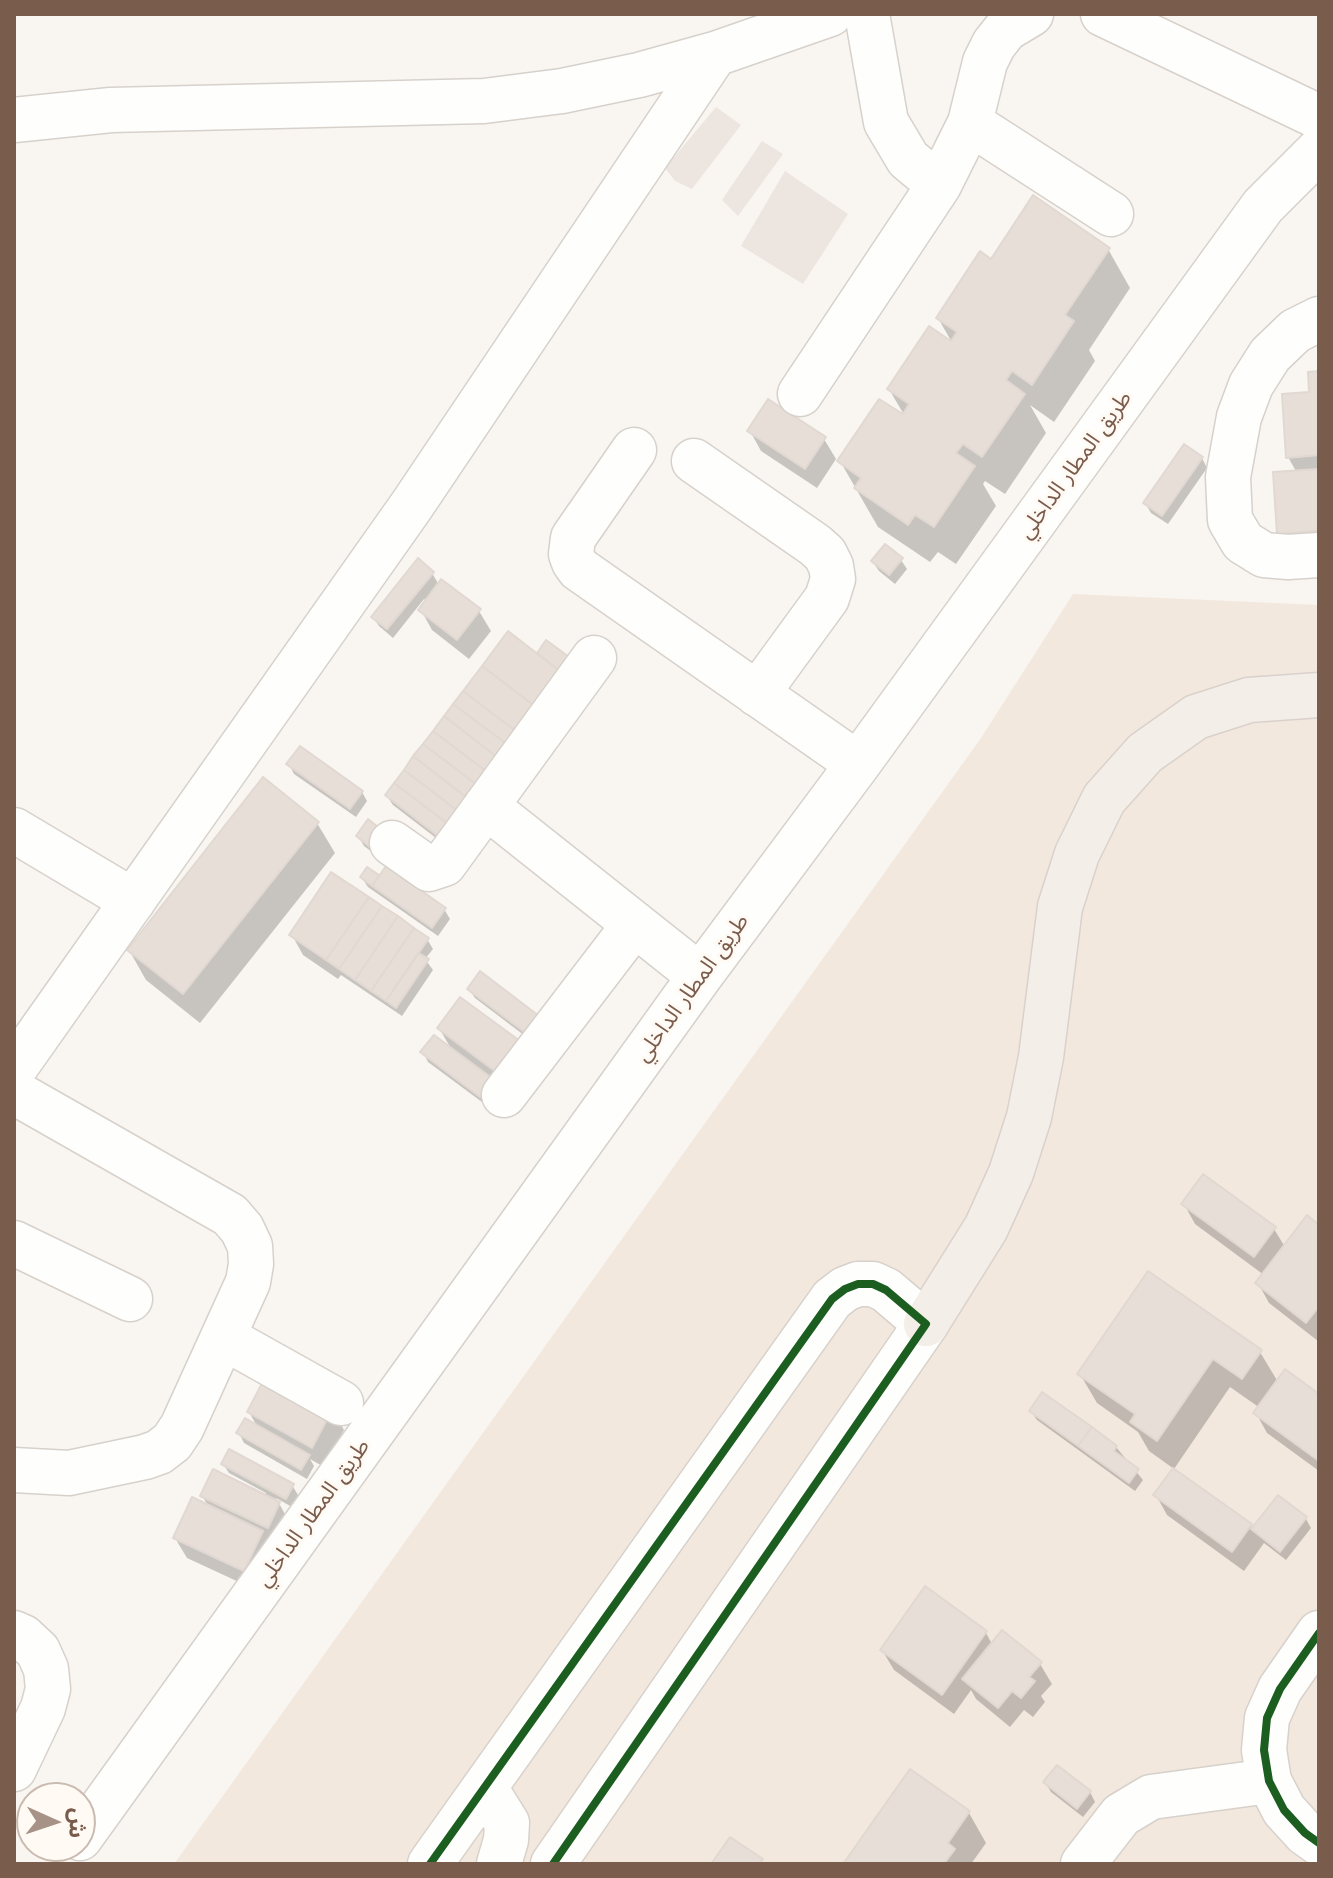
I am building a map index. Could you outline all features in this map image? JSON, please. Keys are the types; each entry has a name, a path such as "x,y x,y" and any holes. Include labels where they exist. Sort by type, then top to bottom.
{"main road":[{"path":"926,1324 986,1228 1011,1173 1029,1117 1041,1057 1060,907 1077,854 1104,799 1145,753 1196,717 1249,700 1319,695"}],"street":[{"path":"14,120 111,110 484,101 562,91 639,75 715,54 830,14"},
{"path":"867,14 886,122 908,159 939,185"},
{"path":"800,394 939,185 970,123 985,62 994,44 1006,29 1031,14"},
{"path":"1103,14 1319,117"},
{"path":"14,1069 421,492 715,54"},
{"path":"970,123 1111,214"},
{"name":"طريق المطار الداخلي","path":"96,1816 700,976 858,764 1263,206 1319,150"},
{"path":"1319,319 1295,331 1278,347 1251,385 1239,417 1228,477 1230,520 1243,542 1264,555 1319,555"},
{"path":"634,450 573,538 571,554 574,562 579,569 858,764"},
{"path":"694,461 815,545 825,554 831,566 833,579 827,598 757,694"},
{"path":"392,843 429,869 444,864 594,658"},
{"path":"486,806 700,976"},
{"path":"14,830 133,901"},
{"path":"504,1095 634,925"},
{"path":"14,1092 230,1215 242,1229 250,1246 251,1264 248,1282 182,1427 172,1442 159,1452 69,1473 14,1470"},
{"path":"14,1243 130,1299"},
{"path":"430,1864 832,1299 858,1284 873,1284 886,1290 926,1324 553,1864"},
{"path":"223,1337 341,1403"},
{"path":"14,1633 38,1651 46,1669 48,1689 43,1708 14,1769"},
{"path":"1319,1633 1280,1689 1267,1718 1264,1750 1269,1781 1284,1810 1319,1843"},
{"path":"1083,1864 1121,1815 1144,1801 1168,1794 1269,1781"},
{"path":"485,1788 507,1823 499,1864"}],"shaded area":[{"path":"716,107 741,125 692,189 675,181 665,168"},
{"path":"762,141 783,154 738,216 722,200"},
{"path":"785,171 848,214 803,284 741,246"},
{"path":"1073,594 1319,605 1319,1864 174,1864 981,738"}],"building":[{"path":"1033,195 1110,248 1065,315 1074,321 1032,385 1012,371 1006,380 1025,394 982,457 963,444 956,453 975,466 934,527 915,515 908,525 854,488 861,478 837,461 879,399 903,414 909,404 887,389 929,326 951,341 957,332 936,318 980,251 991,259"},
{"path":"1319,371 1319,455 1286,458 1282,394 1309,392 1308,372"},
{"path":"768,399 826,437 805,469 747,431"},
{"path":"1184,444 1203,457 1162,516 1143,503"},
{"path":"1319,469 1319,531 1277,534 1273,472"},
{"path":"885,544 903,558 889,575 871,561"},
{"path":"418,558 434,572 387,629 371,617"},
{"path":"441,579 481,609 457,640 418,610"},
{"path":"508,631 566,676 540,710 482,666"},
{"path":"546,640 576,662 566,676 537,653"},
{"path":"482,666 540,710 521,735 463,691"},
{"path":"463,691 521,735 512,748 453,704"},
{"path":"453,704 512,748 502,761 444,716"},
{"path":"444,716 502,761 491,775 433,731"},
{"path":"433,731 491,775 481,788 423,744"},
{"path":"423,744 481,788 471,801 413,756"},
{"path":"300,746 363,791 350,809 286,764"},
{"path":"413,756 471,801 462,814 404,770"},
{"path":"404,770 462,814 452,827 394,783"},
{"path":"263,777 319,822 183,994 127,950"},
{"path":"394,783 452,827 443,840 385,795"},
{"path":"368,819 383,831 370,847 356,836"},
{"path":"386,866 446,908 432,928 372,886"},
{"path":"367,867 379,875 372,886 360,877"},
{"path":"331,872 369,897 326,960 289,935"},
{"path":"369,897 382,906 339,969 326,960"},
{"path":"382,906 398,916 355,980 339,969"},
{"path":"398,916 414,928 371,991 355,980"},
{"path":"414,928 429,938 386,1001 371,991"},
{"path":"418,953 429,959 396,1008 386,1001"},
{"path":"480,971 539,1016 527,1034 467,989"},
{"path":"460,997 520,1041 496,1072 437,1028"},
{"path":"434,1035 493,1079 480,1097 420,1052"},
{"path":"1203,1174 1276,1227 1254,1257 1181,1204"},
{"path":"1307,1215 1319,1225 1319,1311 1317,1309 1306,1323 1255,1283"},
{"path":"1148,1271 1262,1350 1242,1379 1213,1359 1157,1441 1130,1422 1135,1414 1077,1374"},
{"path":"1285,1369 1319,1394 1319,1461 1253,1413"},
{"path":"268,1372 333,1408 312,1448 247,1412"},
{"path":"1042,1392 1092,1427 1078,1446 1029,1411"},
{"path":"245,1418 310,1455 301,1470 236,1433"},
{"path":"1092,1427 1117,1446 1114,1451 1139,1469 1129,1483 1078,1446"},
{"path":"229,1449 294,1484 286,1499 221,1464"},
{"path":"1173,1468 1252,1524 1232,1552 1153,1495"},
{"path":"213,1469 280,1502 268,1528 200,1496"},
{"path":"1278,1495 1307,1517 1280,1552 1251,1529"},
{"path":"192,1497 263,1531 244,1571 173,1538"},
{"path":"925,1586 987,1631 942,1695 880,1650"},
{"path":"1002,1630 1042,1662 1029,1677 1035,1681 1021,1698 1012,1691 998,1708 962,1679"},
{"path":"1057,1765 1091,1791 1077,1809 1043,1782"},
{"path":"910,1769 970,1811 948,1843 955,1849 944,1864 843,1864"},
{"path":"730,1837 763,1859 759,1864 711,1864"}],"cycle path":[{"path":"430,1864 832,1299 858,1284 873,1284 886,1290 926,1324 553,1864"},
{"path":"1319,1633 1280,1689 1267,1718 1264,1750 1269,1781 1284,1810 1319,1843"}]}
